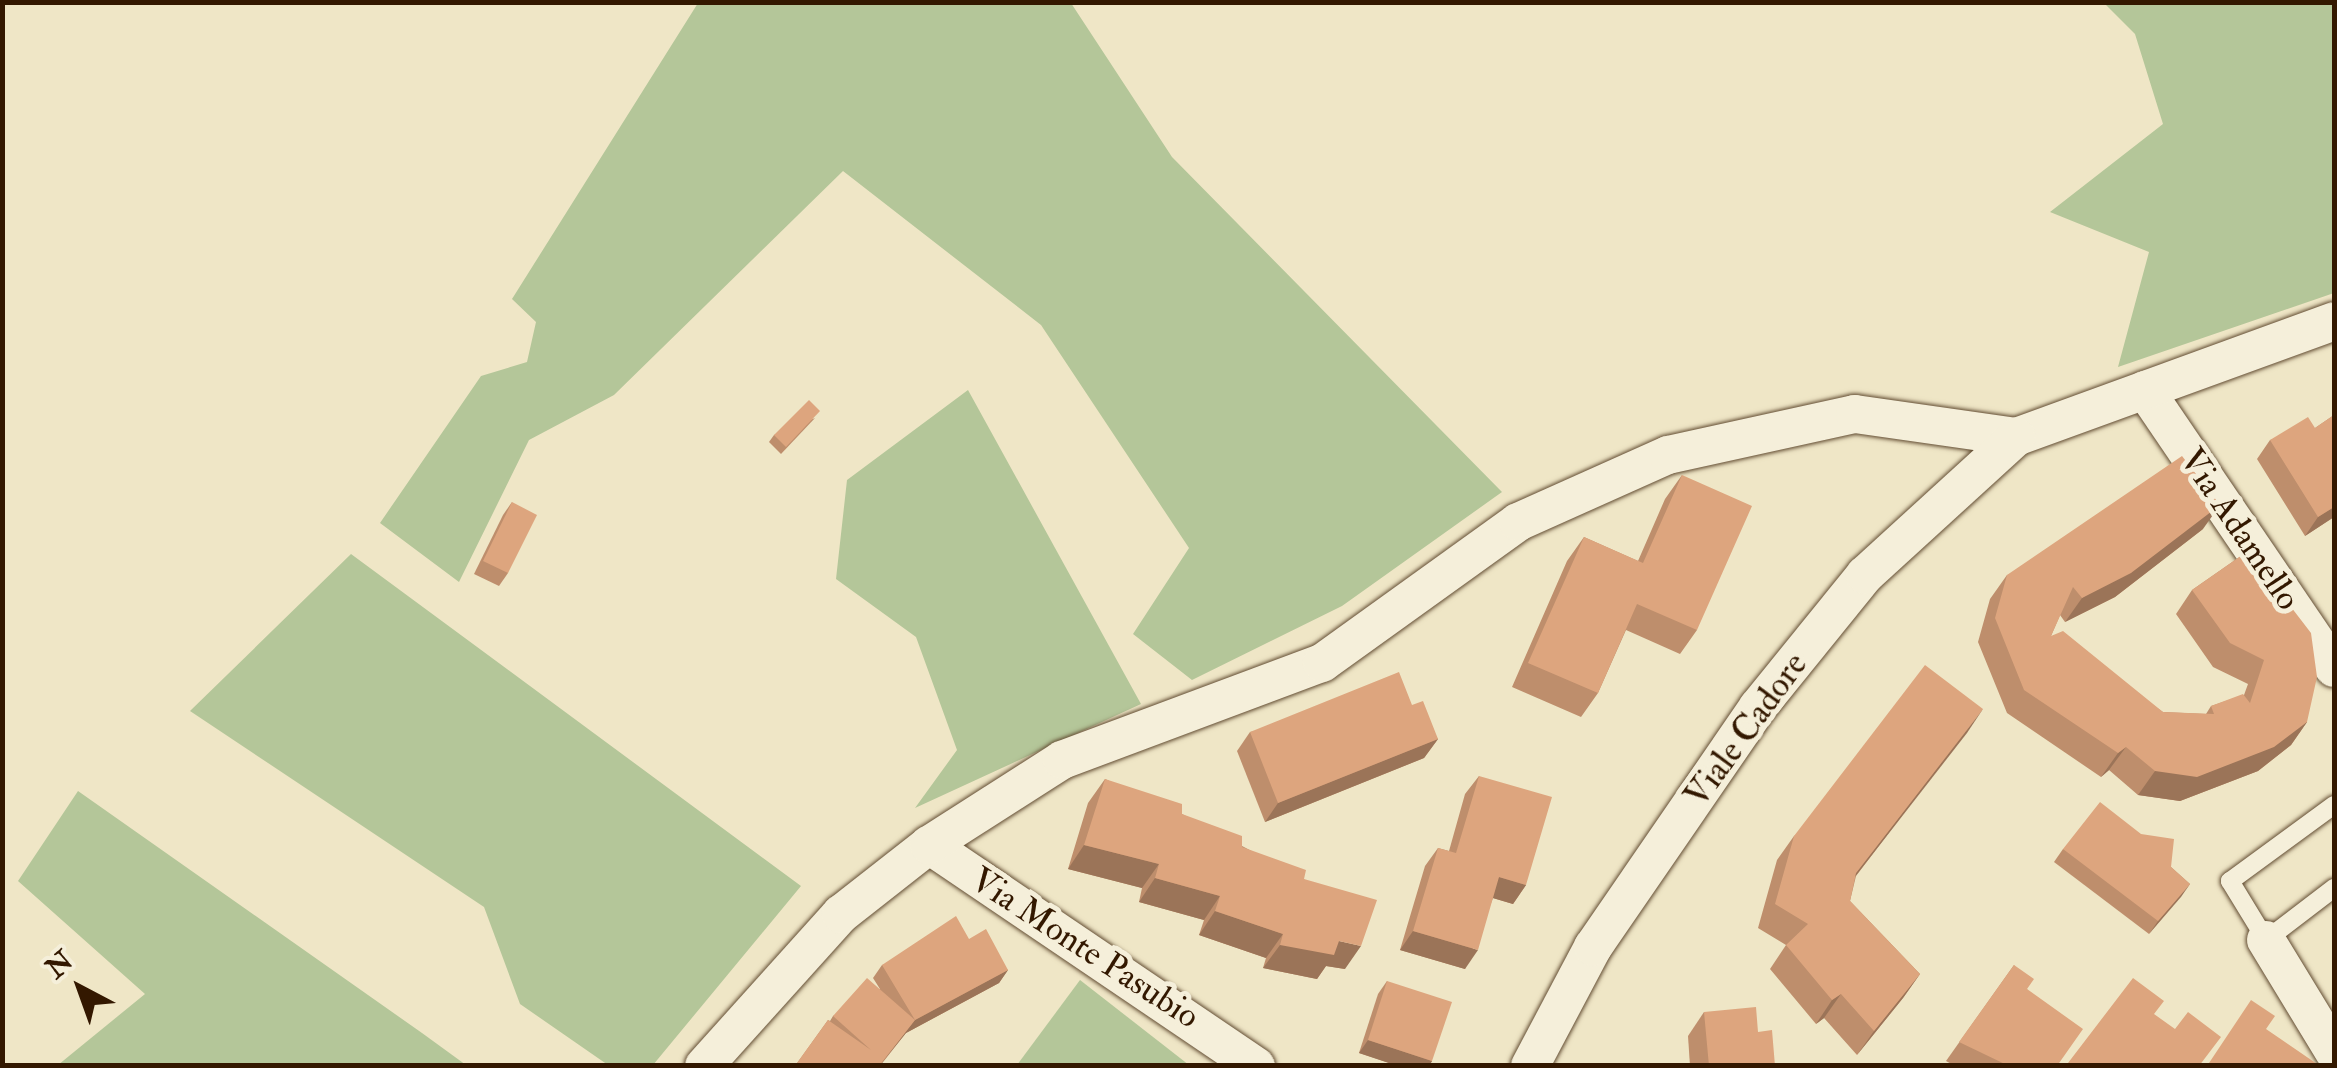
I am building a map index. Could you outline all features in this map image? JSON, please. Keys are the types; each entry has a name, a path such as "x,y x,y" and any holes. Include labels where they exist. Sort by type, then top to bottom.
{"street":[{"path":"704,1066 841,914 929,845 1062,760 1322,664 1518,522 1668,455 1855,414 2016,438 2334,321"},
{"name":"Via Adamello","path":"2145,390 2334,668"},
{"name":"Viale Cadore","path":"1530,1066 1593,947 1758,707 1865,575 2016,438"},
{"name":"Via Monte Pasubio","path":"929,845 1242,1060"},
{"path":"2266,940 2334,1052"}],"lane":[{"path":"2334,805 2230,881 2266,940 2334,888"}],"green space":[{"path":"698,3 1071,3 1172,157 1502,492 1342,606 1192,680 1133,634 1189,548 1041,325 843,171 614,395 529,440 459,582 380,523 481,376 527,362 536,322 512,299"},
{"path":"2104,3 2334,3 2334,293 2118,367 2149,252 2050,212 2163,124 2135,34"},
{"path":"968,390 1141,704 915,808 957,750 916,637 836,579 847,480"},
{"path":"351,554 801,886 653,1065 608,1065 520,1004 484,907 190,711"},
{"path":"78,791 466,1065 58,1065 145,994 18,881"},
{"path":"1080,980 1189,1065 1017,1065"}],"building":[{"path":"809,400 820,411 786,447 774,435"},
{"path":"2334,415 2334,507 2318,517 2270,440 2308,417 2315,428"},
{"path":"2182,456 2220,505 2131,573 2082,598 2073,587 2051,636 2063,631 2163,712 2214,714 2211,706 2243,694 2250,703 2264,660 2230,643 2192,590 2248,551 2311,633 2317,677 2307,722 2274,747 2197,777 2155,771 2126,747 2118,753 2024,690 1995,618 2007,575"},
{"path":"1682,475 1752,506 1697,630 1637,604 1598,693 1528,663 1584,537 1643,563"},
{"path":"512,502 537,515 508,573 483,561"},
{"path":"1925,665 1983,709 1856,873 1850,901 1920,974 1874,1031 1841,994 1832,1000 1786,945 1808,924 1775,904 1794,836"},
{"path":"1399,672 1412,705 1423,701 1438,739 1278,803 1250,732"},
{"path":"1479,776 1552,797 1526,885 1499,877 1478,950 1413,931 1438,848 1456,853"},
{"path":"1105,779 1182,804 1182,814 1242,836 1242,847 1306,870 1304,879 1377,900 1361,946 1339,941 1334,955 1280,945 1283,934 1215,911 1220,896 1155,878 1159,864 1084,845"},
{"path":"2100,802 2141,834 2174,839 2171,867 2190,884 2158,921 2063,849"},
{"path":"956,916 969,939 986,929 1008,970 915,1020 882,965"},
{"path":"2014,965 2034,979 2027,989 2083,1029 2057,1066 2009,1066 1959,1042"},
{"path":"867,978 915,1020 879,1066 800,1066 797,1063 828,1020 871,1050 833,1016"},
{"path":"2133,978 2164,1001 2154,1014 2175,1029 2188,1012 2221,1037 2199,1066 2068,1063"},
{"path":"1387,981 1452,1002 1432,1061 1368,1040"},
{"path":"2251,1000 2275,1016 2266,1029 2320,1066 2207,1066"},
{"path":"1756,1007 1758,1032 1772,1030 1775,1066 1709,1066 1704,1012"}]}
